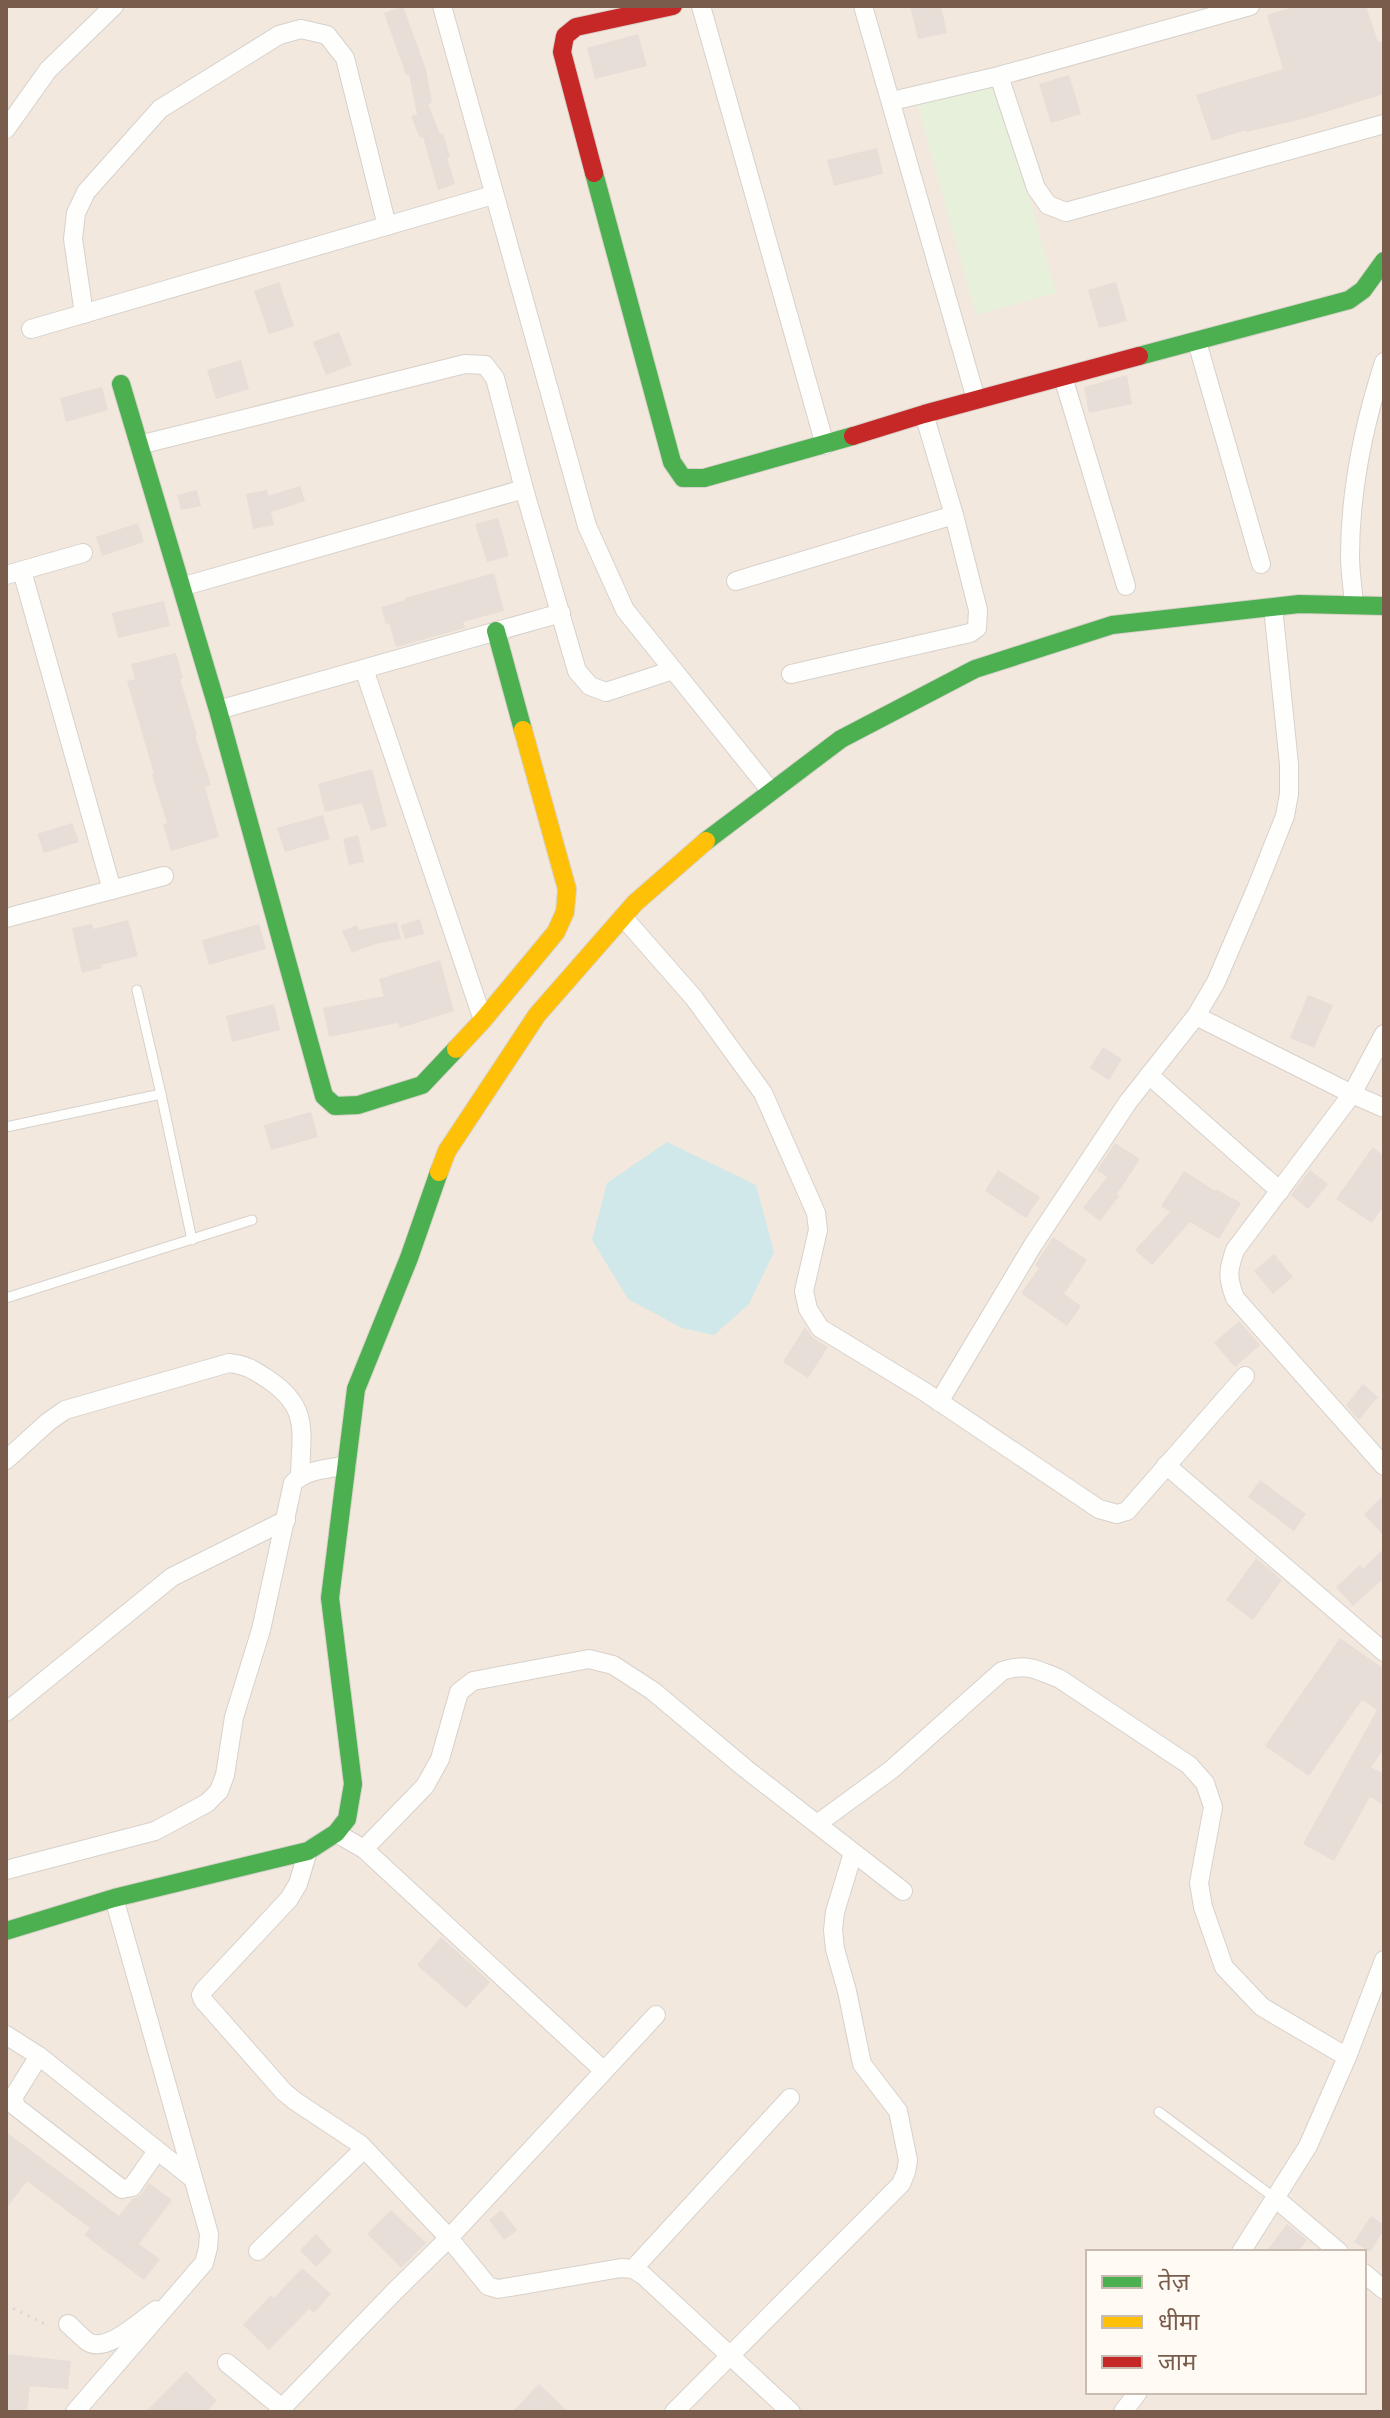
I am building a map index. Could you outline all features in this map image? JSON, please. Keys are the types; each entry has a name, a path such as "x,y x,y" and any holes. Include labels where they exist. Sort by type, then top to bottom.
{"street":[{"path":"6,129 48,70 114,6"},
{"path":"442,6 587,526 625,610 770,790"},
{"path":"673,6 576,27 565,36 562,52 672,462 683,478 704,478 976,399 1349,300 1363,290 1384,261"},
{"path":"701,6 825,445"},
{"path":"863,6 976,399"},
{"path":"892,101 999,76 1250,6"},
{"path":"84,314 73,239 76,213 86,192 160,109 279,35 301,29 327,35 345,58 387,226"},
{"path":"999,76 1036,188 1048,205 1066,212 1384,124"},
{"path":"31,329 493,195"},
{"path":"1197,342 1261,564"},
{"path":"1354,605 1350,558 1353,500 1369,408 1384,362"},
{"path":"139,445 465,364 485,365 495,378 577,671 590,686 606,692 673,670"},
{"path":"1063,377 1126,586"},
{"path":"121,384 218,710 324,1096 335,1106 358,1105 422,1085 483,1020 556,932 565,912 567,889 496,631"},
{"path":"791,674 970,633 977,628 978,610 924,414"},
{"path":"181,587 524,489"},
{"path":"736,581 954,515"},
{"path":"83,553 14,573 112,890"},
{"path":"6,1931 114,1898 308,1851 336,1833 347,1819 353,1784 330,1598 356,1389 409,1258 447,1151 537,1015 635,903 721,827 841,739 975,669 1112,625 1299,604 1384,606"},
{"path":"939,1402 1033,1245 1121,1112 1196,1016 1216,982 1287,805 1289,764 1273,607"},
{"path":"218,710 561,613"},
{"path":"364,669 483,1020"},
{"path":"6,918 164,876"},
{"path":"623,917 694,998 763,1093 816,1213 818,1230 804,1291 808,1309 820,1328 939,1402 1099,1509 1117,1514 1127,1511 1245,1376"},
{"path":"1196,1016 1384,1108"},
{"path":"1384,1034 1352,1094 1235,1250 1228,1269 1235,1298 1384,1466"},
{"path":"1149,1075 1280,1191"},
{"path":"6,1460 65,1410 229,1363 248,1366 290,1397 301,1422 300,1476"},
{"path":"6,1870 155,1831 207,1803 219,1791 225,1775 234,1717 261,1630 293,1483 308,1473 347,1465"},
{"path":"1166,1465 1384,1652"},
{"path":"6,1712 172,1577 286,1520"},
{"path":"364,1849 425,1786 440,1759 459,1692 473,1681 589,1659 613,1665 653,1691 746,1769 903,1891"},
{"path":"817,1824 891,1770 1002,1671 1019,1665 1060,1679 1189,1765 1205,1783 1213,1807 1199,1883 1203,1907 1224,1967 1262,2007 1347,2057"},
{"path":"336,1833 364,1849 604,2071"},
{"path":"308,1851 298,1884 289,1899 201,1995 203,2000 284,2092 364,2149 449,2238 488,2286 498,2289 621,2268 633,2269 791,2412"},
{"path":"674,2412 901,2184 906,2172 908,2160 898,2111 862,2064 835,1949 835,1912 853,1853"},
{"path":"75,2412 204,2263 208,2248 209,2234 114,1898"},
{"path":"1242,2250 1308,2146 1347,2057 1384,1960"},
{"path":"227,2363 282,2411 449,2238 656,2015"},
{"path":"6,2035 39,2056 192,2178"},
{"path":"39,2056 14,2096 15,2106 122,2189 132,2187 157,2151"},
{"path":"633,2269 790,2098"},
{"path":"258,2251 364,2149"},
{"path":"1275,2198 1337,2250"},
{"path":"1366,2275 1384,2290"},
{"path":"68,2324 89,2343 110,2343 178,2295"}],"lane":[{"path":"137,990 192,1240"},
{"path":"6,1127 161,1094"},
{"path":"6,1298 252,1220"},
{"path":"1159,2112 1275,2198"}],"shaded area":[{"path":"6,6 1384,6 1384,2412 6,2412"}],"green space":[{"path":"997,81 1056,293 976,315 917,103"}],"water":[{"path":"667,1142 756,1185 774,1252 749,1304 714,1335 682,1328 628,1299 592,1240 607,1183"}],"building":[{"path":"403,6 426,70 432,103 428,104 440,134 443,133 450,157 447,158 455,184 438,190 423,137 420,138 411,116 417,114 409,74 406,75 384,13"},
{"path":"910,6 941,6 947,33 918,39"},
{"path":"1297,6 1366,6 1378,42 1381,41 1384,50 1384,94 1303,119 1245,130 1212,141 1196,95 1283,69 1267,15"},
{"path":"638,34 647,66 595,79 587,48"},
{"path":"1069,75 1081,114 1051,123 1039,84"},
{"path":"877,148 883,174 834,186 827,160"},
{"path":"279,282 294,326 269,334 254,291"},
{"path":"1116,282 1127,321 1099,328 1088,290"},
{"path":"339,332 352,365 326,375 313,342"},
{"path":"241,360 249,389 216,399 207,370"},
{"path":"1127,375 1132,404 1089,413 1084,387"},
{"path":"102,387 108,410 66,422 60,398"},
{"path":"300,486 305,501 271,512 274,525 253,529 246,494 267,490 268,496"},
{"path":"197,490 201,506 181,510 177,495"},
{"path":"498,518 509,556 487,562 475,524"},
{"path":"138,523 144,542 102,556 96,537"},
{"path":"494,573 504,611 463,622 465,628 396,647 381,607"},
{"path":"164,601 170,626 118,638 112,613"},
{"path":"176,653 183,678 180,679 211,785 205,787 219,837 171,851 163,824 167,823 127,681 135,679 131,664"},
{"path":"372,769 387,826 371,831 362,803 325,812 318,784"},
{"path":"323,815 330,839 285,852 277,828"},
{"path":"72,823 79,842 44,853 37,834"},
{"path":"358,835 364,862 349,865 343,839"},
{"path":"420,919 424,934 405,939 401,925"},
{"path":"128,920 138,956 82,973 72,928 92,924 93,929"},
{"path":"397,922 401,939 352,953 342,931 357,925 359,930"},
{"path":"259,924 266,949 209,965 202,940"},
{"path":"440,960 454,1011 400,1028 398,1023 329,1037 323,1008 384,996 379,979"},
{"path":"1308,995 1333,1005 1314,1048 1290,1038"},
{"path":"274,1004 280,1030 232,1042 226,1016"},
{"path":"1103,1047 1122,1059 1109,1080 1090,1068"},
{"path":"311,1112 318,1137 271,1150 264,1125"},
{"path":"1115,1143 1140,1159 1117,1194 1119,1196 1100,1221 1083,1208 1107,1177 1097,1170"},
{"path":"1373,1147 1384,1156 1384,1205 1372,1223 1336,1199"},
{"path":"998,1170 1040,1197 1026,1218 985,1191"},
{"path":"1310,1170 1328,1184 1308,1209 1291,1195"},
{"path":"1184,1171 1241,1203 1219,1239 1190,1222 1152,1265 1135,1250 1170,1212 1161,1206"},
{"path":"1053,1237 1087,1260 1064,1294 1081,1306 1067,1326 1021,1293 1039,1268 1035,1265"},
{"path":"1274,1254 1293,1277 1273,1294 1254,1271"},
{"path":"1239,1321 1260,1345 1235,1367 1214,1343"},
{"path":"805,1327 813,1338 828,1347 808,1378 783,1362"},
{"path":"1363,1384 1378,1397 1359,1420 1346,1405"},
{"path":"1260,1480 1306,1514 1294,1531 1248,1497"},
{"path":"1384,1495 1384,1536 1364,1514"},
{"path":"1384,1548 1384,1578 1353,1606 1336,1587 1360,1565 1363,1569"},
{"path":"1256,1558 1282,1580 1253,1620 1226,1600"},
{"path":"1340,1638 1384,1669 1384,1749 1371,1767 1384,1774 1384,1805 1370,1797 1334,1861 1303,1844 1377,1710 1362,1700 1309,1776 1265,1746"},
{"path":"441,1937 490,1982 466,2008 417,1965"},
{"path":"6,2132 119,2216 149,2183 172,2200 139,2244 160,2259 144,2280 84,2235 90,2228 27,2181 6,2209"},
{"path":"391,2210 426,2243 401,2268 367,2234"},
{"path":"501,2210 517,2230 504,2240 489,2220"},
{"path":"1371,2216 1384,2225 1384,2230 1370,2252 1354,2242"},
{"path":"1287,2224 1307,2240 1300,2250 1268,2250"},
{"path":"316,2234 332,2251 316,2267 300,2250"},
{"path":"302,2268 331,2294 314,2313 309,2309 269,2350 243,2325"},
{"path":"6,2354 71,2361 68,2389 30,2386 27,2412 6,2412"},
{"path":"186,2371 217,2401 206,2412 145,2412"},
{"path":"539,2384 568,2412 512,2412"}],"traffic: fast":[{"path":"594,173 672,462 683,478 704,478 853,436"},
{"path":"1139,356 1349,300 1363,290 1384,261"},
{"path":"121,384 218,710 324,1096 335,1106 358,1105 422,1085 456,1049"},
{"path":"706,841 841,739 975,669 1112,625 1299,604 1384,606"},
{"path":"496,631 523,730"},
{"path":"6,1931 114,1898 308,1851 336,1833 347,1819 353,1784 330,1598 356,1389 409,1258 439,1172"}],"traffic: slow":[{"path":"456,1049 556,932 565,912 567,889 523,730"},
{"path":"439,1172 447,1151 537,1015 635,903 706,841"}],"traffic: jam":[{"path":"594,173 562,52 565,36 576,27 673,6"},
{"path":"853,436 1139,356"}]}
